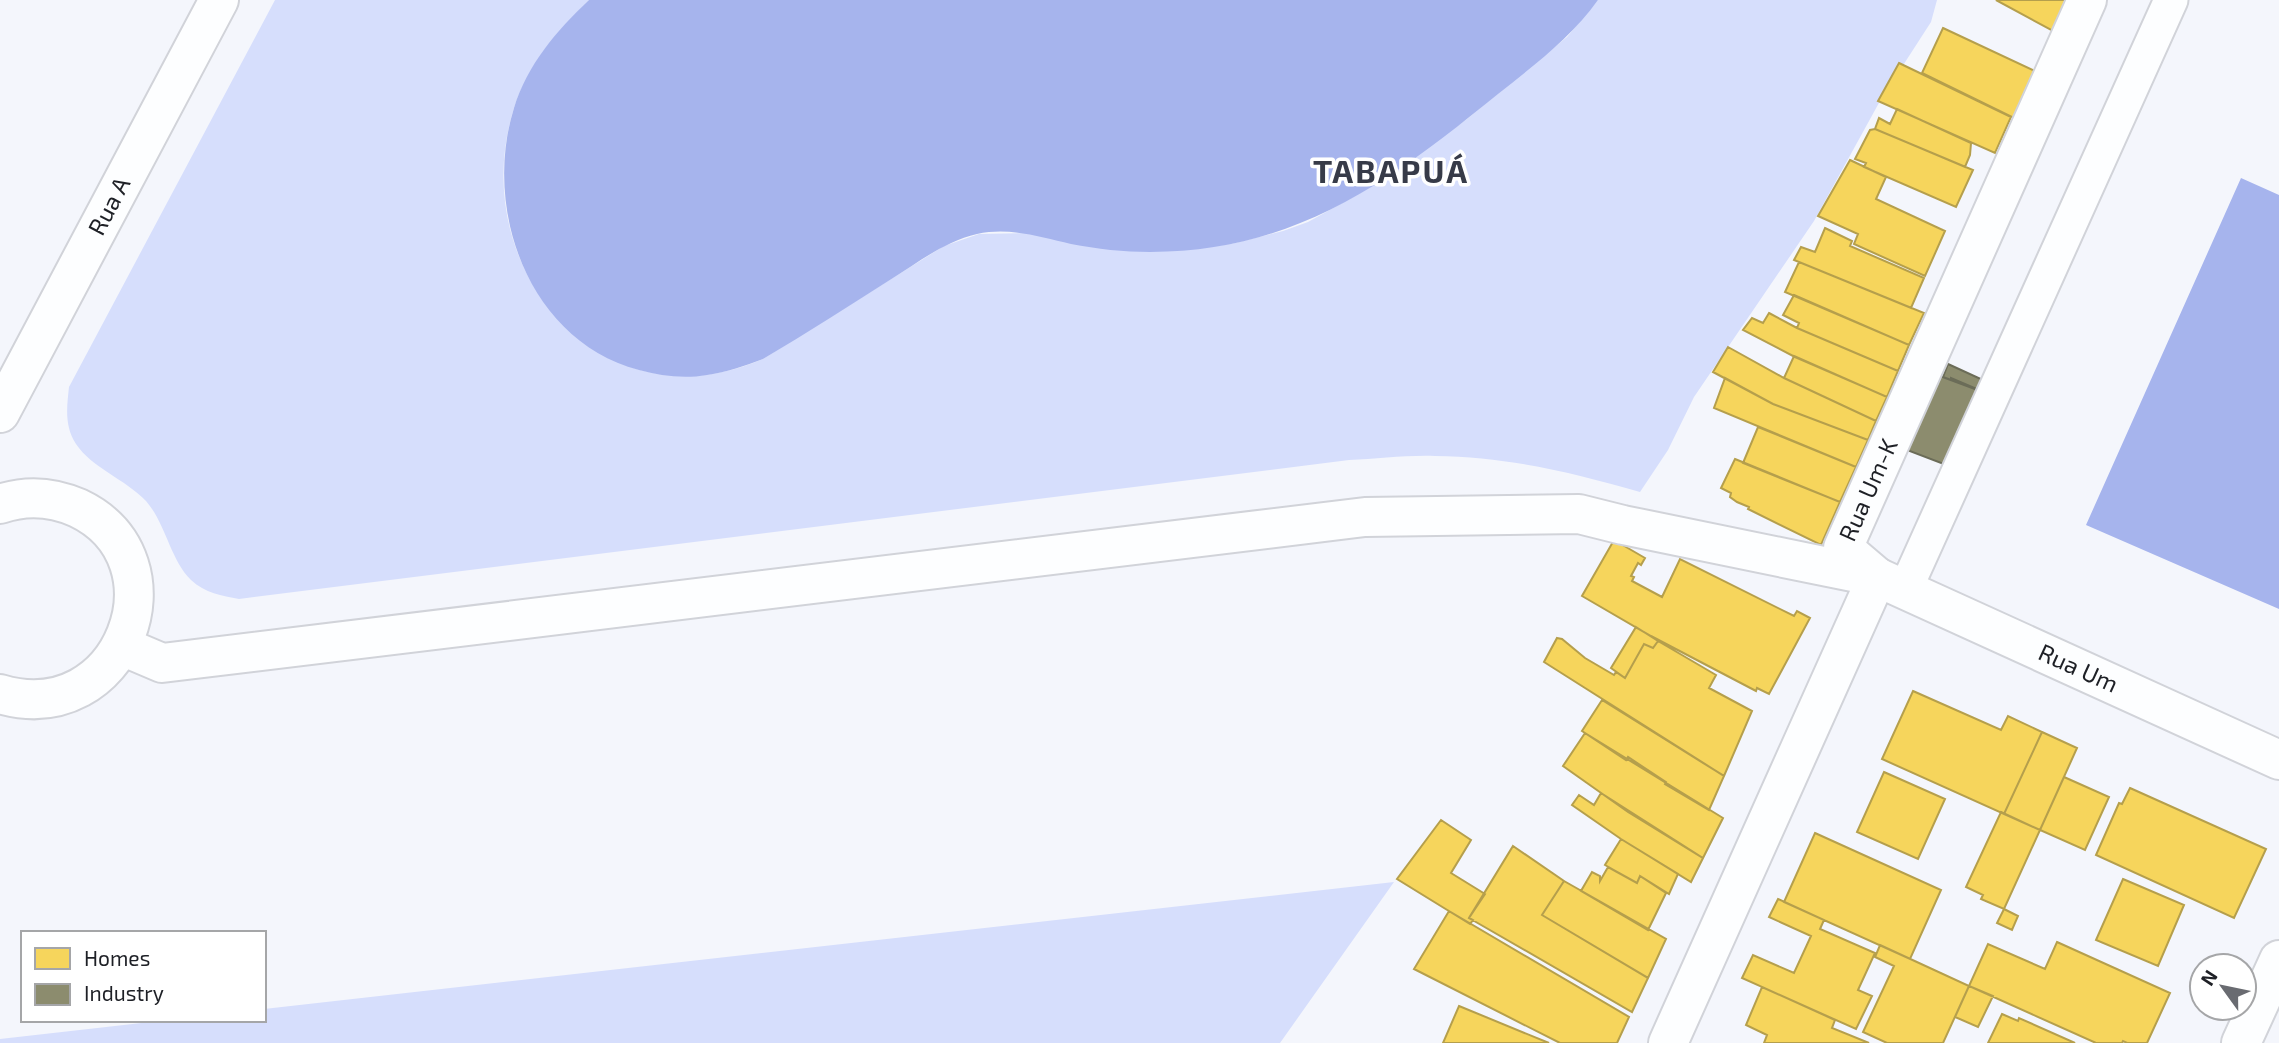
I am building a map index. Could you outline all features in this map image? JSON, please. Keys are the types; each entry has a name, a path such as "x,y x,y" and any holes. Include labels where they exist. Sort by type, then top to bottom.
{"street":[{"name":"Rua A","path":"0,413 219,0"},
{"name":"Rua Um-K","path":"1668,1043 1891,583 1843,548 2087,0"},
{"path":"0,504 43,498 64,503 89,515 114,539 128,564 134,598 132,619 122,646 105,669 90,682 71,692 37,700 0,694"},
{"path":"122,646 162,663 1365,517 1579,514 1891,583"},
{"name":"Rua Um","path":"1891,583 2279,760"},
{"path":"2241,1043 2279,960"}],"lane":[{"path":"1891,583 2171,0"}],"shaded area":[{"path":"275,0 589,0 535,63 514,108 504,167 509,223 528,275 558,319 599,352 648,372 703,375 763,359 944,246 979,234 1025,233 1177,251 1231,244 1308,222 1380,182 1467,119 1567,37 1598,0 1937,0 1931,22 1880,101 1814,221 1694,397 1668,450 1640,492 1564,472 1488,459 1424,456 1349,460 239,599 208,591 191,580 178,562 153,510 138,493 83,452 72,437 67,416 69,387"},
{"path":"1394,882 1280,1043 0,1043 0,1039 150,1022 266,1022 266,1009"}],"water":[{"path":"589,0 1598,0 1576,27 1551,50 1458,126 1379,182 1338,206 1296,225 1250,240 1202,249 1150,252 1091,247 1013,232 977,234 934,252 763,359 722,372 681,377 639,370 601,355 569,331 543,301 523,266 510,228 505,188 506,147 514,108 527,77 544,49"},
{"path":"2241,178 2279,195 2279,609 2086,525"}],"building: Homes":[{"path":"1996,0 2066,0 2068,2 2053,31"},
{"path":"1943,28 2037,72 2018,120 1922,73"},
{"path":"1899,63 2011,117 1995,153 1878,101"},
{"path":"1897,109 1971,143 1965,167 1875,129 1879,118 1890,124"},
{"path":"1875,129 1973,170 1956,207 1864,167 1866,163 1855,159 1870,130"},
{"path":"1850,160 1886,177 1876,199 1945,231 1925,276 1854,244 1858,234 1818,216"},
{"path":"1825,228 1852,241 1850,246 1924,278 1911,308 1794,260 1801,247 1815,252"},
{"path":"1799,262 1924,313 1909,345 1785,292"},
{"path":"1794,295 1909,345 1898,371 1797,328 1799,323 1783,315"},
{"path":"1769,313 1797,328 1898,371 1887,397 1795,357 1743,330 1752,318 1763,323"},
{"path":"1728,347 1784,378 1876,421 1868,440 1773,404 1713,372"},
{"path":"1794,356 1887,397 1876,421 1784,378"},
{"path":"1725,378 1773,404 1868,440 1856,467 1714,408"},
{"path":"1758,427 1856,467 1840,502 1743,463"},
{"path":"1735,459 1840,502 1821,545 1748,509 1749,507 1730,497 1731,493 1721,488"},
{"path":"1614,540 1645,558 1641,565 1638,563 1631,576 1634,577 1632,581 1662,597 1680,559 1794,616 1797,611 1810,618 1769,694 1757,688 1756,691 1651,636 1582,596"},
{"path":"1636,627 1658,641 1653,648 1644,644 1625,678 1611,668"},
{"path":"1557,638 1585,658 1614,675 1616,672 1625,678 1644,644 1653,648 1658,641 1716,675 1709,688 1752,711 1724,776 1544,662"},
{"path":"1913,691 2001,730 2008,716 2042,732 2004,814 1882,759"},
{"path":"1602,700 1724,776 1709,810 1665,784 1666,782 1628,757 1626,760 1582,731"},
{"path":"2042,732 2077,748 2040,830 2004,814"},
{"path":"1585,733 1723,818 1703,858 1628,812 1563,766"},
{"path":"1884,772 1945,799 1918,859 1857,832"},
{"path":"2064,777 2109,797 2085,850 2040,830"},
{"path":"2130,788 2266,849 2234,918 2096,855 2119,803 2122,804"},
{"path":"1601,793 1703,858 1691,882 1572,805 1579,795 1594,805"},
{"path":"2001,812 2040,830 2004,909 1981,899 1983,895 1966,887"},
{"path":"1441,820 1471,840 1451,873 1485,894 1469,918 1473,920 1470,924 1397,879"},
{"path":"1815,833 1941,890 1910,959 1784,902"},
{"path":"1621,839 1678,874 1669,894 1640,876 1637,883 1605,865"},
{"path":"1513,846 1564,881 1542,915 1648,978 1632,1012 1469,918"},
{"path":"1608,867 1637,883 1640,876 1666,893 1648,930 1581,891 1592,872 1600,876 1600,881"},
{"path":"2123,879 2184,905 2158,966 2096,940"},
{"path":"1564,881 1666,939 1648,978 1542,915"},
{"path":"1778,899 1824,920 1820,929 1875,953 1858,990 1872,996 1856,1029 1742,978 1753,955 1794,973 1811,936 1769,917"},
{"path":"2004,909 2018,916 2012,930 1997,923"},
{"path":"1449,911 1629,1017 1617,1043 1560,1043 1414,969"},
{"path":"2057,942 2170,993 2147,1043 2096,1043 1969,986 1988,944 2045,969"},
{"path":"1880,945 1969,986 1943,1043 1887,1043 1863,1032 1894,966 1875,957"},
{"path":"1969,986 1993,996 1978,1027 1955,1017"},
{"path":"1762,987 1835,1020 1832,1028 1869,1043 1764,1043 1767,1035 1746,1025"},
{"path":"1459,1006 1549,1043 1443,1043"},
{"path":"2002,1014 2018,1021 2019,1018 2075,1043 1988,1043"}],"building: Industry":[{"path":"1948,364 1983,380 1979,390 1943,377"},
{"path":"1940,376 1983,392 1949,466 1907,450"}],"district":[{"name":"TABAPUÁ","path":"1391,172"}]}
